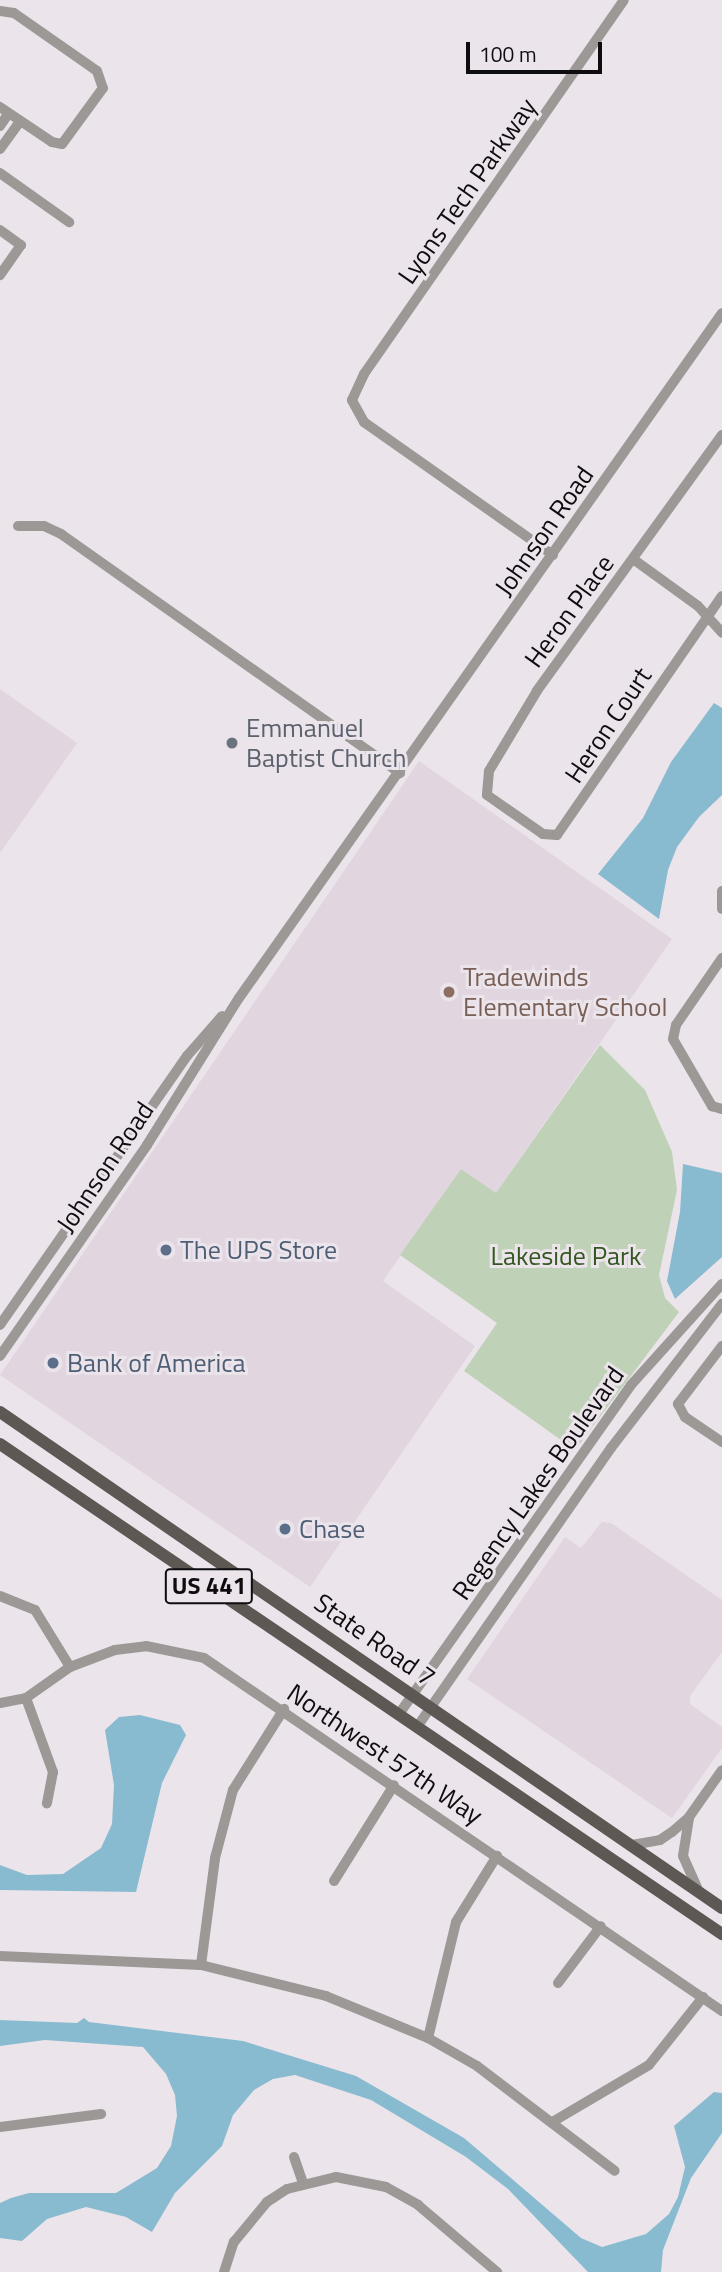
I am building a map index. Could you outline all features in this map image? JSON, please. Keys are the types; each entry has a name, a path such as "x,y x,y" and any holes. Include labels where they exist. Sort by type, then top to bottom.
{"main road":[{"name":"State Road 7","path":"0,1412 722,1908"},
{"name":"State Road 7","path":"0,1444 722,1934"}],"street":[{"name":"Lyons Tech Parkway","path":"553,555 364,422 354,409 355,391 364,374 624,0"},
{"path":"0,11 15,13 103,77 103,88 62,144 52,142 4,110 0,126"},
{"path":"0,149 20,121"},
{"path":"0,173 69,222"},
{"path":"0,229 21,245 0,275"},
{"name":"Johnson Road","path":"0,1356 161,1124 239,998 722,313"},
{"name":"Heron Place","path":"512,814 487,795 489,771 537,691 722,435"},
{"path":"18,526 44,526 61,534 400,773"},
{"path":"633,559 698,606 706,618 722,632"},
{"name":"Heron Court","path":"512,814 543,834 557,835 722,596"},
{"path":"722,891 722,909"},
{"path":"722,958 676,1025 673,1039 712,1106 722,1109"},
{"name":"Johnson Road","path":"0,1325 187,1056 239,998"},
{"path":"161,1124 160,1113 187,1069 187,1056"},
{"name":"Regency Lakes Boulevard","path":"399,1714 631,1385 722,1284"},
{"name":"Regency Lakes Boulevard","path":"417,1727 660,1381 722,1304"},
{"path":"722,1346 678,1405 685,1417 722,1442"},
{"path":"0,1596 35,1610 70,1667"},
{"name":"Northwest 57th Way","path":"0,1703 26,1698 70,1667 115,1650 146,1646 174,1650 228,1671 722,2011"},
{"path":"26,1698 53,1772 47,1803"},
{"path":"201,1965 215,1858 233,1790 284,1709"},
{"path":"632,1846 660,1840 689,1817 722,1770"},
{"path":"334,1881 394,1785"},
{"path":"689,1817 683,1856 699,1892"},
{"path":"428,2038 456,1922 497,1856"},
{"path":"558,1983 601,1926"},
{"path":"0,1956 201,1965 326,1996 428,2038 477,2066 554,2121 615,2171"},
{"path":"554,2121 649,2065 703,1997"},
{"path":"0,2126 101,2114"},
{"path":"294,2157 307,2182"},
{"path":"224,2272 234,2242 249,2220 267,2202 307,2182 335,2177 386,2187 418,2205 497,2272"}],"shaded area":[{"path":"0,689 77,743 0,853"},
{"path":"419,761 672,939 496,1193 461,1169 383,1281 475,1346 310,1587 0,1375"},
{"path":"602,1522 611,1523 722,1600 722,1652 690,1696 690,1704 722,1727 722,1748 672,1818 467,1679 565,1537 581,1548"}],"green space":[{"name":"Lakeside Park","path":"600,1045 645,1090 672,1152 677,1190 659,1275 665,1298 679,1312 575,1450 464,1371 497,1323 400,1255 461,1169 496,1193"}],"water":[{"path":"714,703 722,708 722,795 699,817 677,847 668,870 659,919 598,874 643,818 671,762"},
{"path":"683,1164 722,1173 722,1257 675,1299 667,1281 680,1212"},
{"path":"140,1715 180,1725 186,1735 162,1783 136,1892 0,1890 0,1865 27,1875 63,1874 101,1848 112,1824 114,1785 105,1730 119,1717"},
{"path":"84,2018 89,2022 243,2041 356,2076 464,2138 581,2238 602,2247 646,2234 669,2214 678,2197 685,2167 674,2126 714,2092 722,2093 722,2133 691,2178 663,2250 661,2272 588,2272 508,2189 466,2157 371,2100 295,2075 273,2079 254,2090 233,2115 222,2146 175,2193 152,2232 126,2217 86,2207 47,2219 22,2241 0,2238 0,2203 29,2193 116,2193 157,2168 171,2146 177,2116 175,2095 166,2074 143,2047 45,2040 0,2046 0,2020 77,2023"}],"place":[{"name":"Emmanuel Baptist Church","path":"232,743"},
{"name":"Tradewinds Elementary School","path":"449,992"},
{"name":"The UPS Store","path":"166,1250"},
{"name":"Bank of America","path":"53,1363"},
{"name":"Chase","path":"285,1529"}]}
